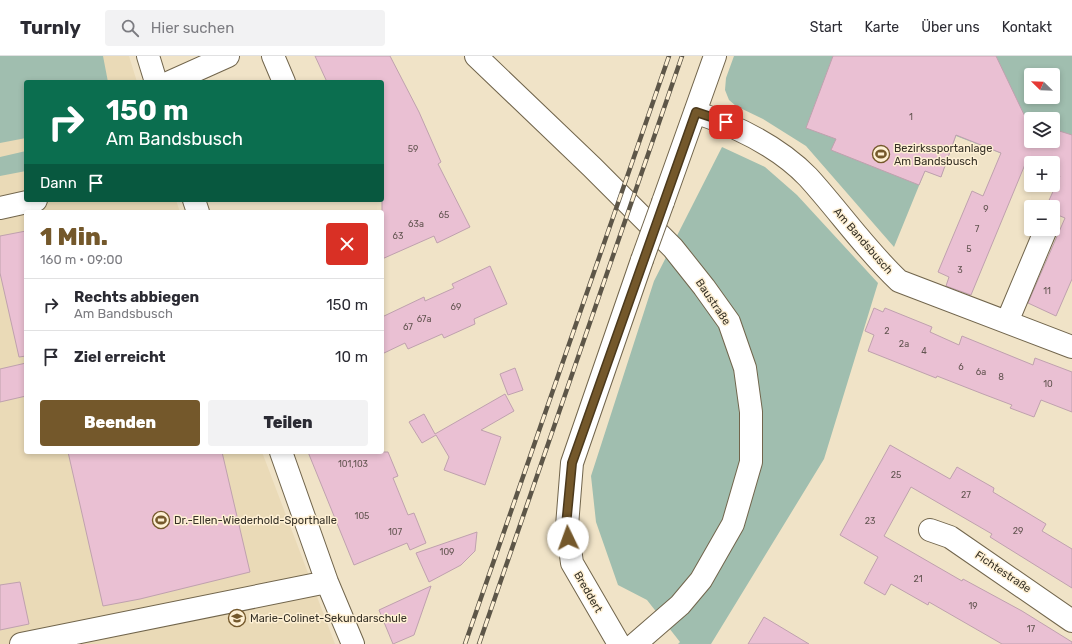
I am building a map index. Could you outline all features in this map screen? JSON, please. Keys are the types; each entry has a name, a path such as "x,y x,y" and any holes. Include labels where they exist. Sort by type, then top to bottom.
{"street":[{"path":"148,56 155,80"},
{"path":"174,80 228,56"},
{"path":"273,56 283,80"},
{"name":"Baustraße","path":"476,56 592,167 673,248 729,322 745,368 751,412 751,462 733,524 701,580 693,590 680,605 635,644"},
{"name":"Breddert","path":"619,644 572,562 566,526 572,463 642,260 696,112 714,56"},
{"name":"Am Bandsbusch","path":"696,112 726,122 781,154 807,177 882,266 898,281 1072,347"},
{"path":"0,208 27,202"},
{"path":"1007,322 1043,236"},
{"path":"282,454 327,582 353,644"},
{"name":"Fichtestraße","path":"930,530 950,537 1072,621"},
{"path":"21,644 327,582"}],"shaded area":[{"path":"0,56 129,56 136,80 24,80 24,202 177,202 179,210 24,210 24,454 263,454 335,644 0,644"}],"green space":[{"path":"0,56 103,56 108,80 24,80 24,138 0,143"},
{"name":"Bezirkssportanlage Am Bandsbusch","path":"734,56 1072,56 1072,181 1060,176 1060,156 1024,156 1024,162 956,136 941,177 925,171 894,247 806,146 763,119 736,106 729,100 725,90 726,78"},
{"path":"722,147 765,167 797,195 878,283 824,459 711,644 678,644 680,642 647,600 618,585 596,522 591,476 654,281"},
{"path":"24,151 24,171 0,176 0,157"}],"building":[{"path":"315,56 390,56 419,112 441,162 438,164 470,227 437,243 434,236 384,258 384,210 382,210 382,202 384,202 384,80 326,80"},
{"path":"833,56 996,56 1024,114 1024,148 1060,148 1060,131 1072,135 1072,279 1056,316 1028,303 1057,236 1060,236 1060,229 1065,218 1060,216 1060,200 1049,200 1053,192 1060,192 1060,156 1024,156 1024,167 971,295 946,286 949,277 938,272 972,191 983,196 1001,153 956,135 941,177 925,171 919,185 831,150 836,139 806,128"},
{"path":"24,231 24,356 19,357 0,273 0,236"},
{"path":"490,266 507,304 474,319 475,324 444,338 442,334 408,349 405,343 384,353 384,316 424,297 425,301 454,288 452,284"},
{"path":"874,308 883,312 885,308 932,327 930,332 959,345 962,336 1033,365 1035,358 1072,372 1072,412 1041,400 1034,417 1010,408 1012,405 937,376 936,378 868,351 874,335 865,331"},
{"path":"24,363 24,396 0,402 0,369"},
{"path":"515,368 523,390 508,395 500,374"},
{"path":"505,394 514,411 481,430 501,437 485,485 444,470 449,457 436,435 422,443 409,422 424,414 435,434"},
{"path":"890,445 950,479 957,467 994,488 993,492 1046,524 1042,531 1072,549 1072,588 990,537 992,534 911,487 884,536 962,581 963,579 1022,611 1072,642 1072,644 1002,644 929,602 928,605 891,584 885,595 864,583 878,557 840,535"},
{"path":"384,452 388,452 398,476 393,478 408,515 414,513 426,543 410,550 407,543 354,565 309,454 384,454"},
{"name":"Dr.-Ellen-Wiederhold-Sporthalle","path":"68,454 222,454 250,572 140,599 103,606"},
{"path":"477,532 475,551 461,565 429,582 416,553"},
{"path":"20,582 29,624 0,630 0,585"},
{"path":"431,586 414,635 393,644 379,610"},
{"path":"764,617 809,644 748,644"}],"railway":[{"path":"465,644 669,56"},
{"path":"479,644 682,56"}],"place":[{"name":"Bezirkssportanlage Am Bandsbusch","path":"881,154"},
{"name":"Dr.-Ellen-Wiederhold-Sporthalle","path":"161,520"},
{"name":"Marie-Colinet-Sekundarschule","path":"237,618"}],"route":[{"path":"568,538 566,526 572,463 642,260 696,112 726,122"}]}
